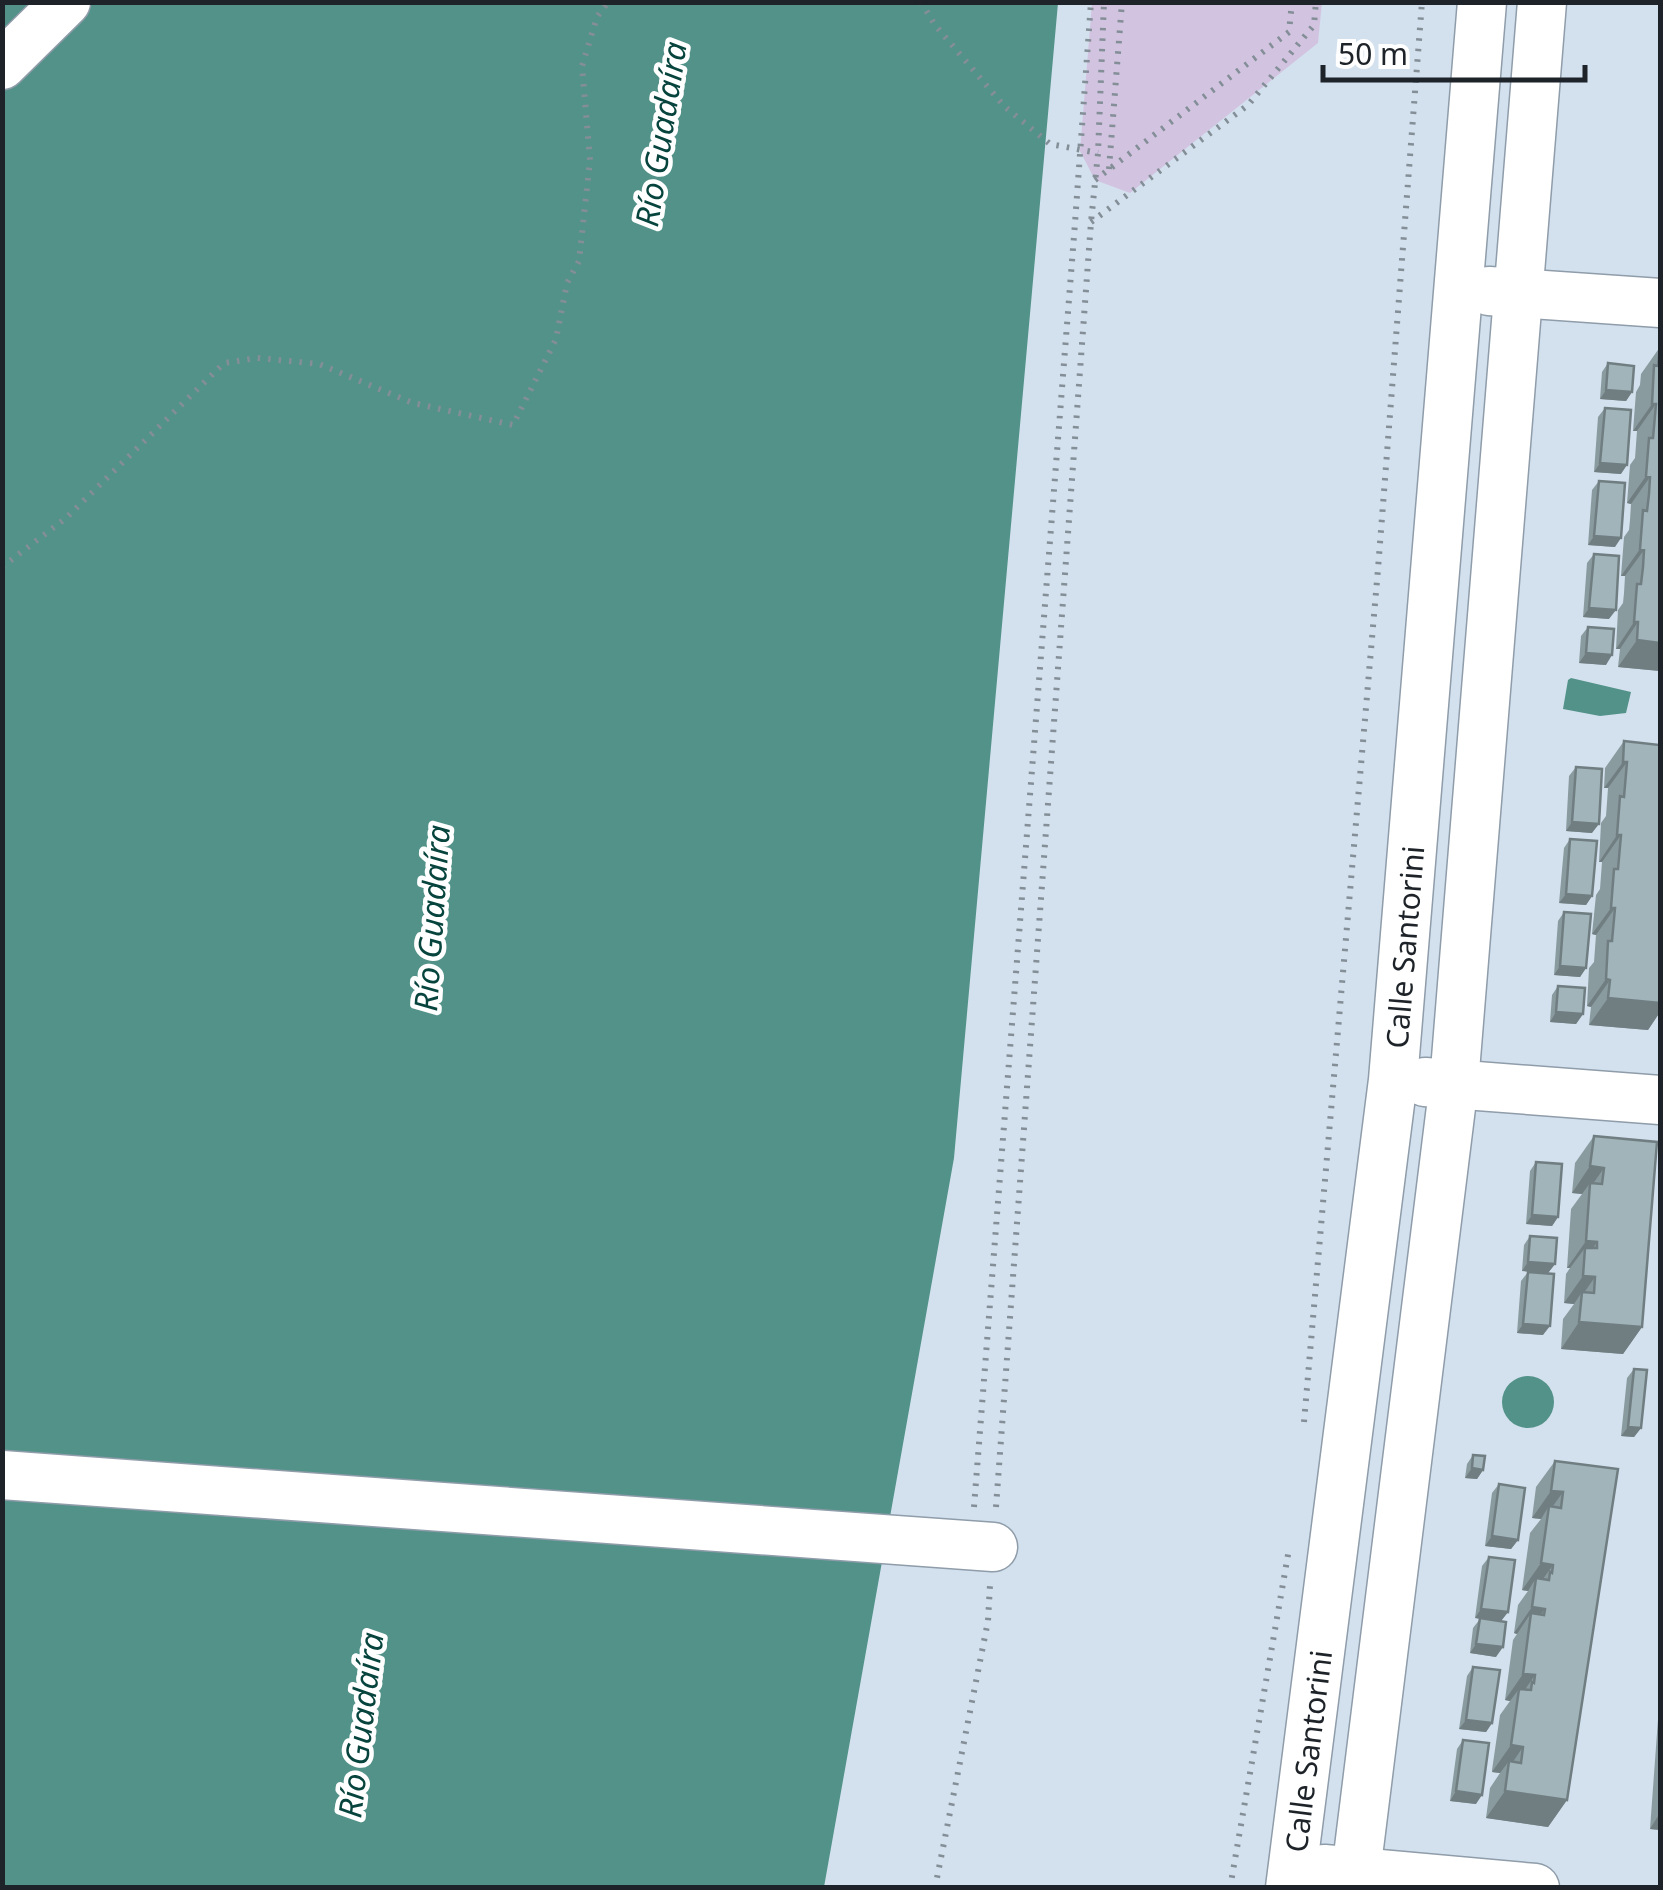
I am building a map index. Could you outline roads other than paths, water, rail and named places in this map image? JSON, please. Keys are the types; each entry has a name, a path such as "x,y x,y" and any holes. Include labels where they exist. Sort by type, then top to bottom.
{"street":[{"path":"2,66 66,2"},
{"name":"Calle Santorini","path":"1292,1876 1393,1080 1482,2"},
{"name":"Calle Santorini","path":"1356,1881 1454,1083 1542,2"},
{"path":"1460,290 1660,303"},
{"path":"1393,1080 1660,1100"},
{"path":"2,1475 982,1546"},
{"path":"1292,1876 1535,1888"}],"water":[{"name":"Río Guadaíra","path":"3,3 1058,3 954,1158 824,1887 3,1888"},
{"path":"1571,678 1631,692 1626,713 1600,716 1563,709"},
{"path":"1528,1376 1546,1384 1554,1402 1546,1420 1528,1428 1510,1420 1502,1402 1510,1384"}]}
